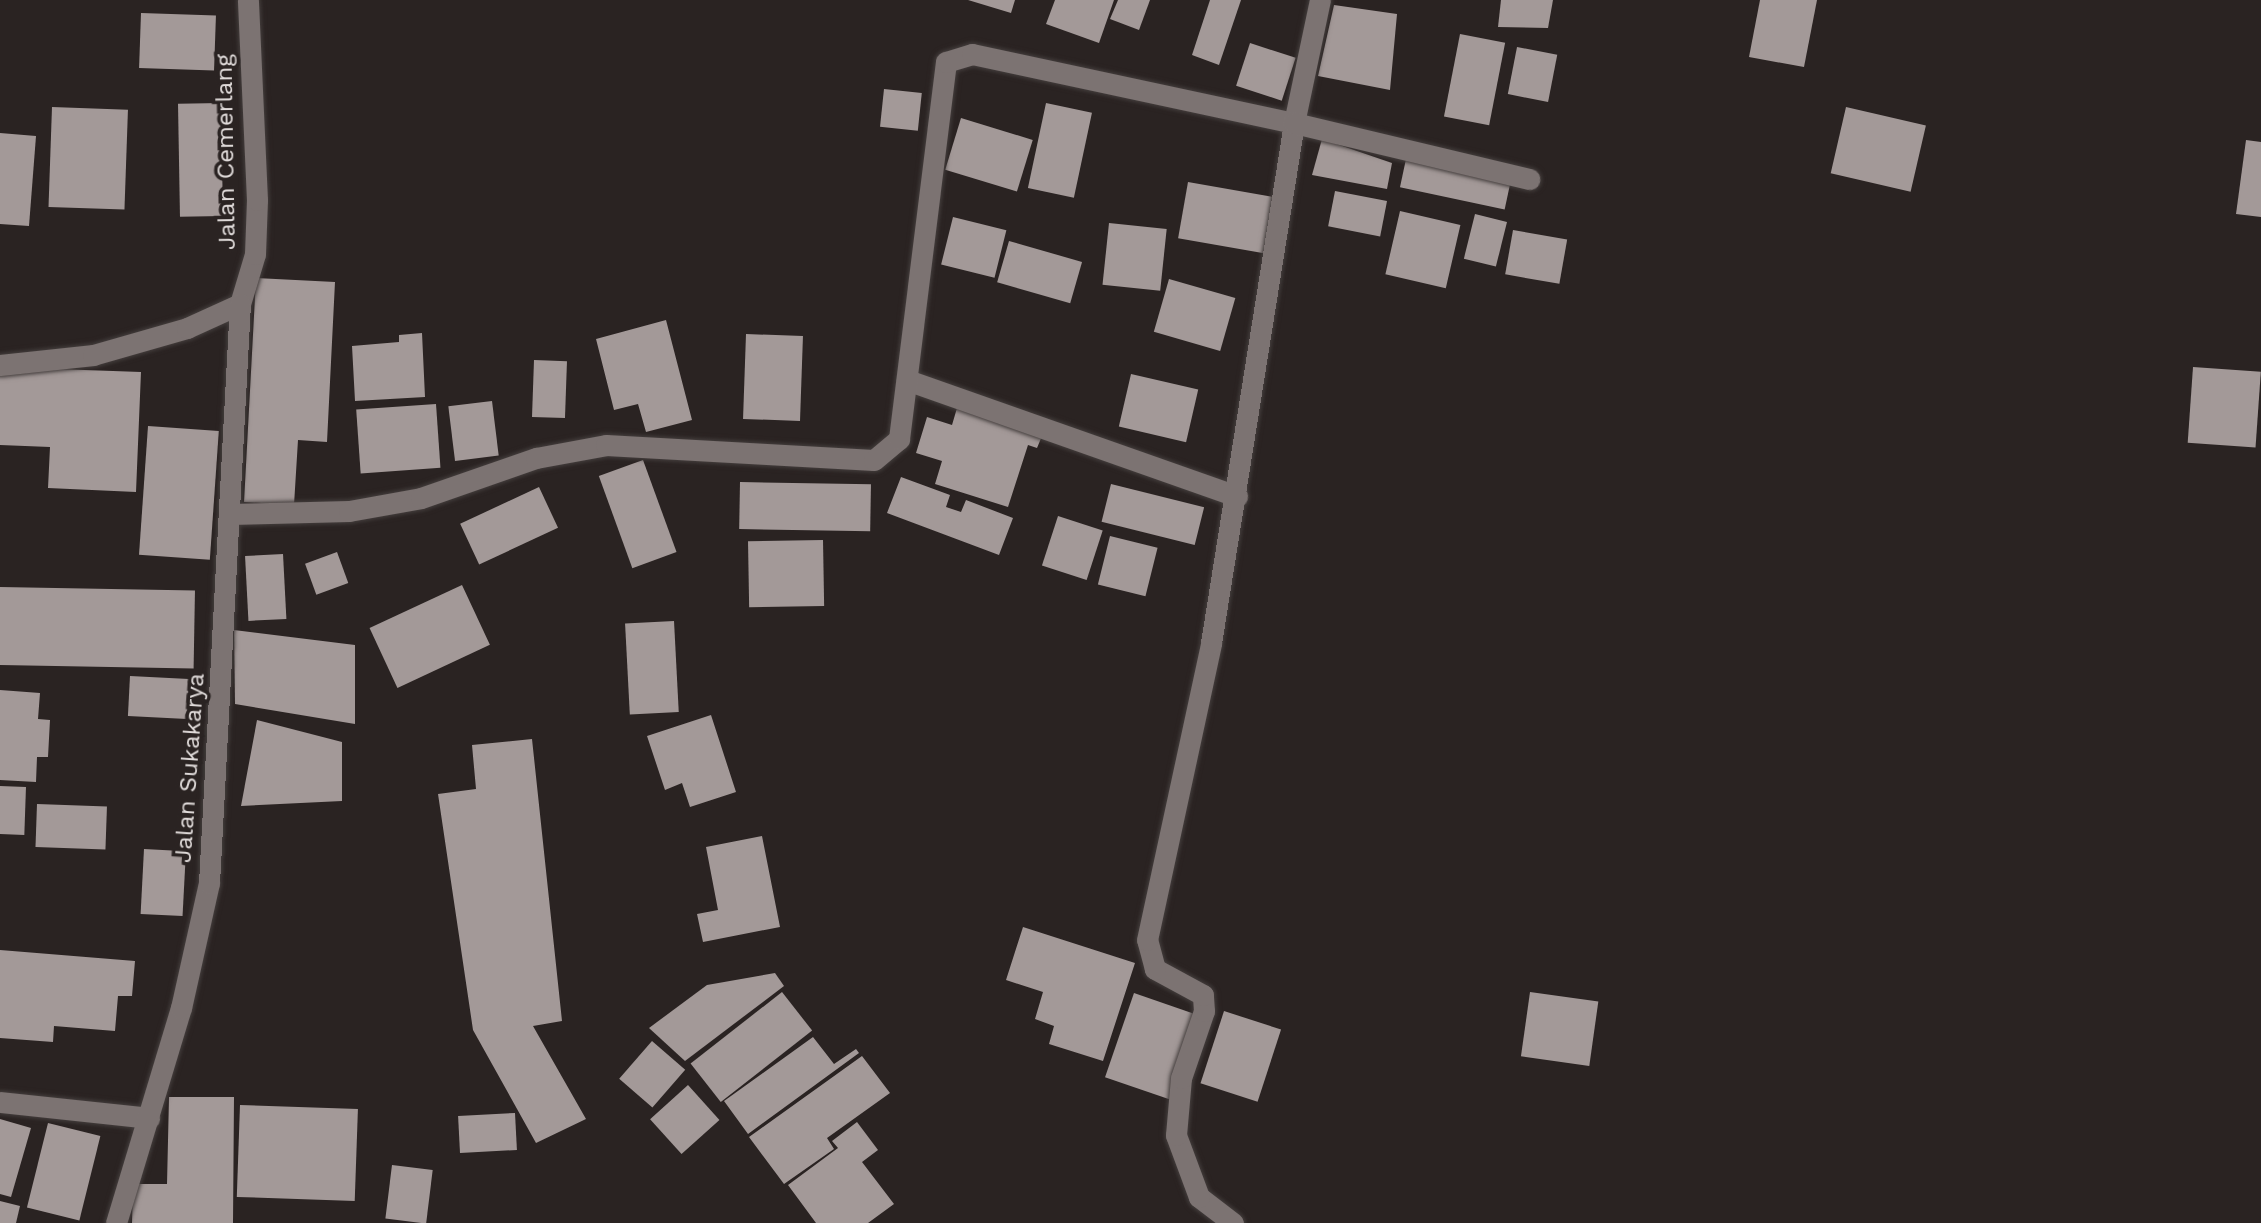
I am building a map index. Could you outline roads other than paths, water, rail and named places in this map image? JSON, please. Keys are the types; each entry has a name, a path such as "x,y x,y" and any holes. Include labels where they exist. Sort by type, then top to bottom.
{"street":[{"name":"Jalan Cemerlang","path":"240,304 250,281 257,209 248,0"},
{"path":"1224,1222 1199,1197 1176,1135 1181,1078 1203,995 1155,969 1147,940 1237,496 1294,123 1320,0"},
{"path":"231,514 349,511 421,498 536,458 606,445 874,460 899,439 943,70 953,57 972,54 1294,123 1529,179"},
{"path":"0,365 93,355 187,328 240,304"},
{"name":"Jalan Sukakarya","path":"116,1223 149,1118 209,883 231,514 240,304"},
{"path":"907,380 1237,496"},
{"path":"0,1102 149,1118"}]}
